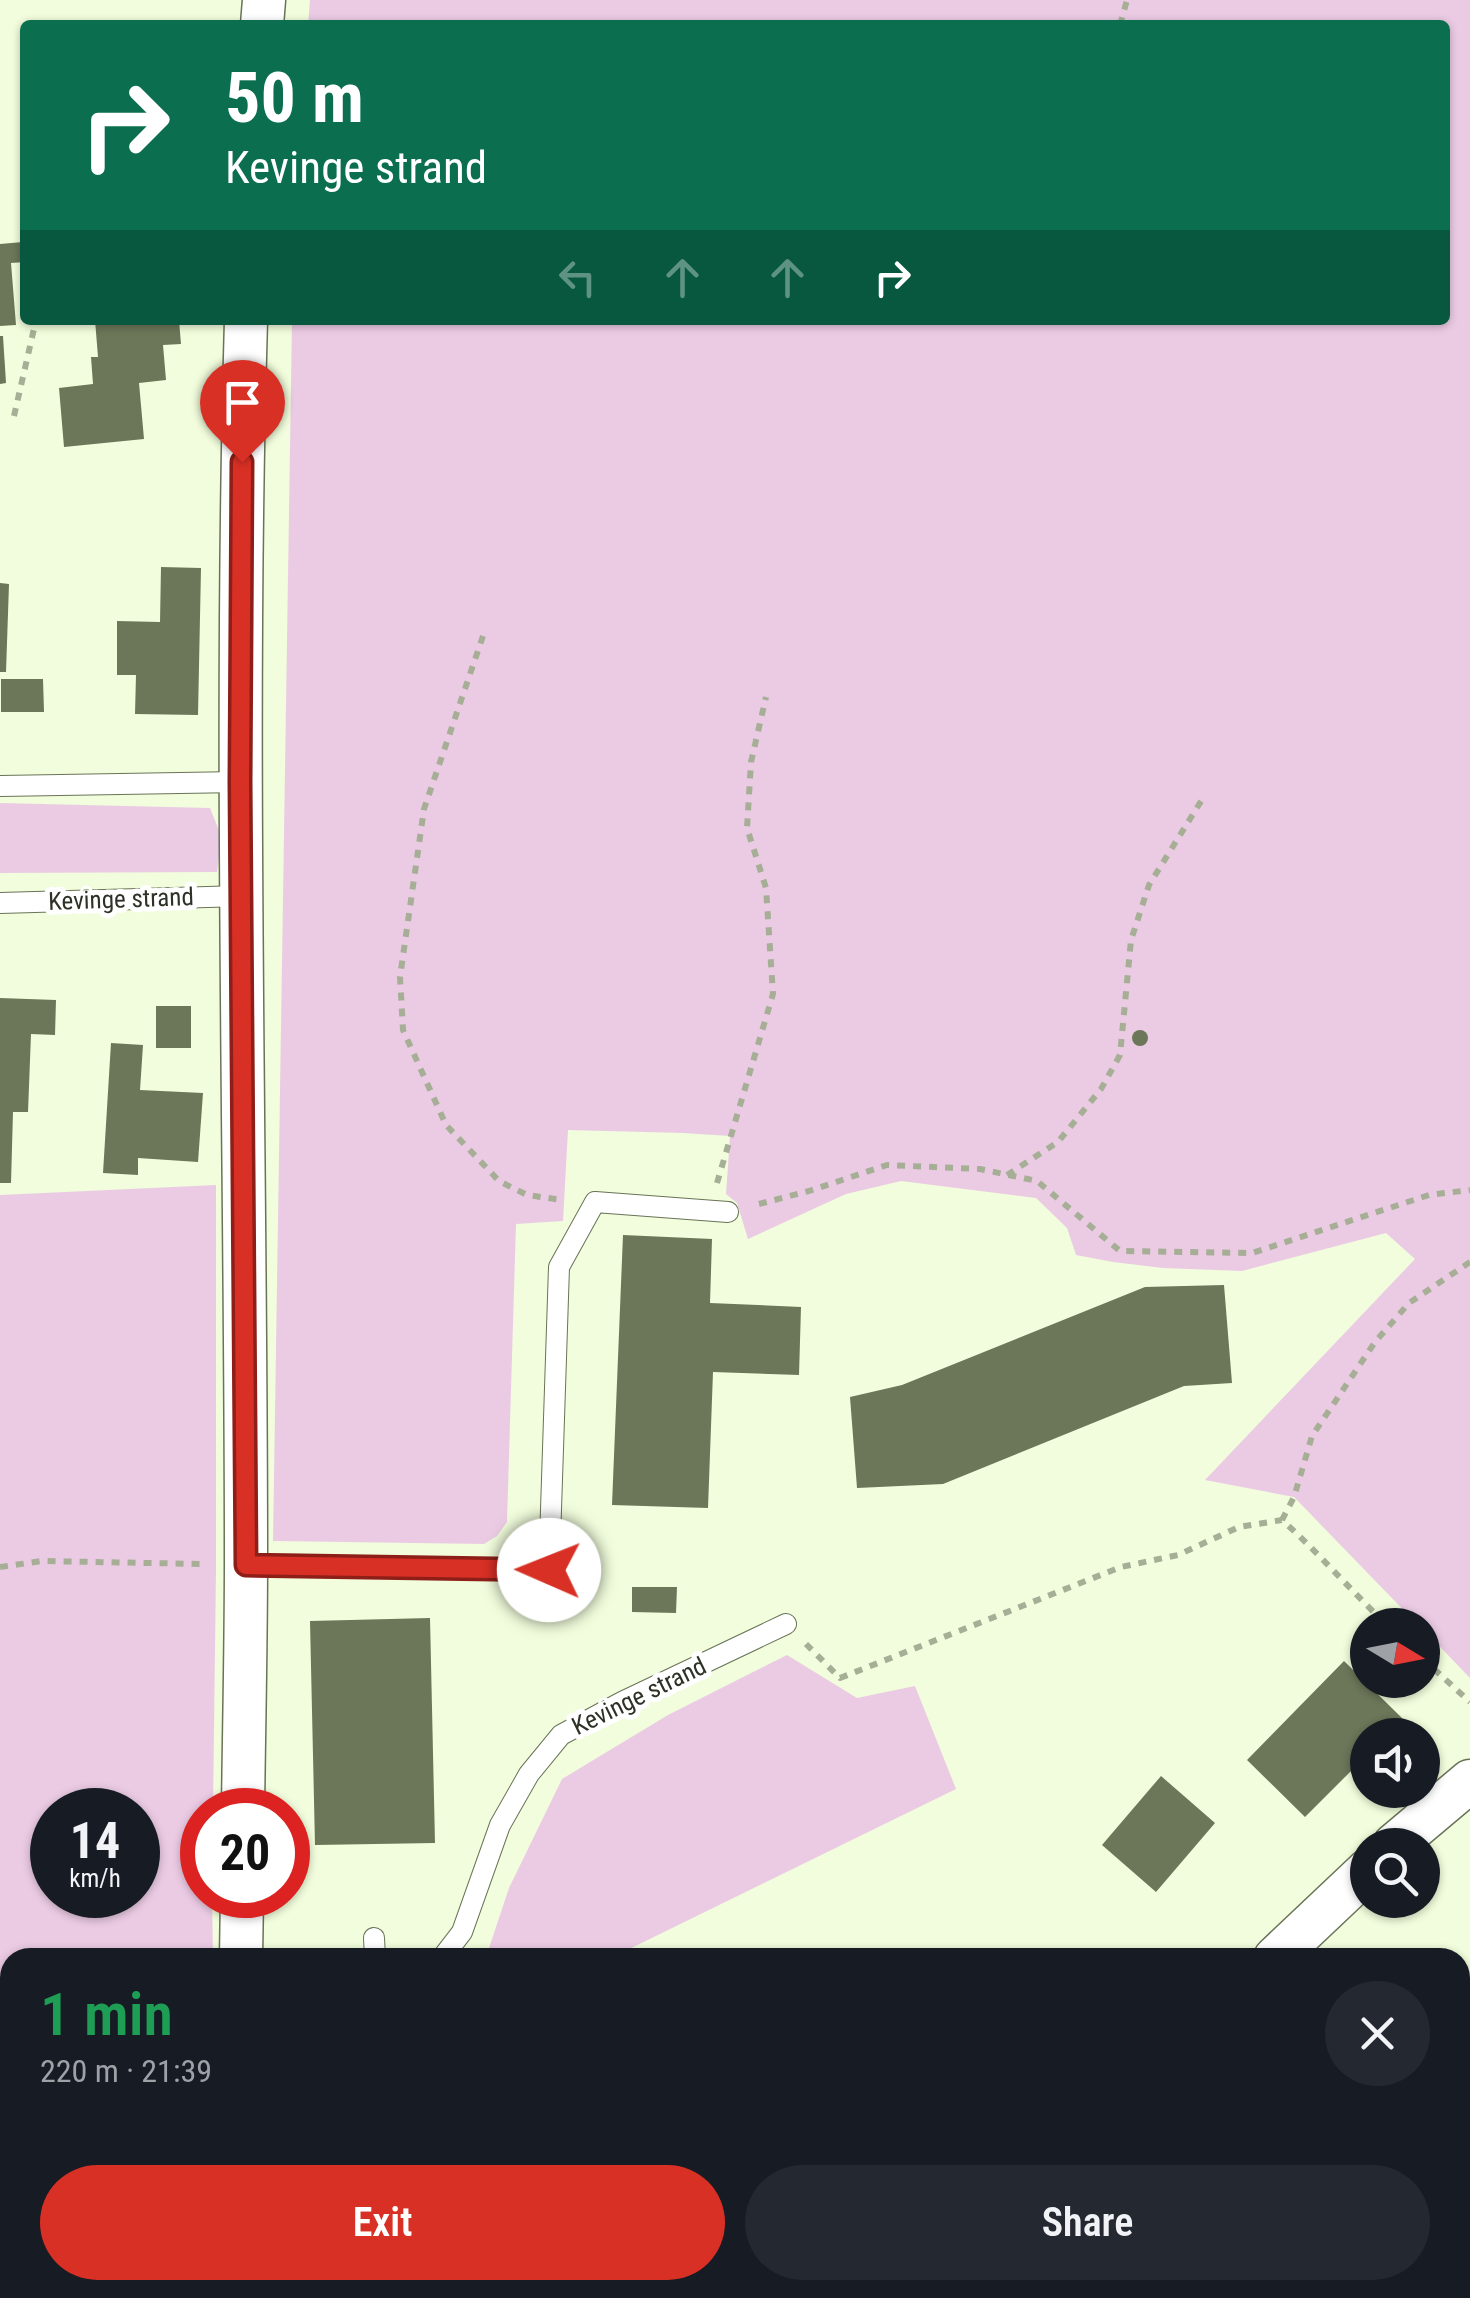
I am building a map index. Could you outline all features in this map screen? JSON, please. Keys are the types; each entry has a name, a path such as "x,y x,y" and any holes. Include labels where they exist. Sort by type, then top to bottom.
{"street":[{"path":"243,1788 246,1565 240,782 246,325"},
{"path":"1414,1828 1470,1781"},
{"path":"1286,1948 1350,1887"},
{"path":"241,1948 242,1918"}],"lane":[{"path":"0,786 240,782"},
{"name":"Kevinge strand","path":"0,903 242,896"},
{"path":"246,1565 549,1570 559,1267 595,1202 718,1211"},
{"name":"Kevinge strand","path":"450,1948 462,1932 500,1826 530,1774 561,1735 786,1624"}],"path":[{"path":"14,416 35,325"},
{"path":"482,636 424,809 400,978 403,1030 446,1125 499,1181 527,1195 595,1202"},
{"path":"766,697 751,762 747,828 766,888 773,994 718,1211 809,1191 886,1165 980,1169 1037,1180 1120,1251 1252,1253 1429,1195 1470,1190"},
{"path":"1007,1175 1058,1142 1101,1089 1120,1054 1131,940 1149,885 1202,798"},
{"path":"1282,1520 1294,1497 1312,1436 1375,1342 1409,1303 1470,1262"},
{"path":"786,1624 840,1678 1121,1567 1178,1555 1239,1527 1282,1520"},
{"path":"1282,1520 1316,1550 1368,1608"},
{"path":"0,1567 42,1561 246,1565"},
{"path":"1440,1674 1470,1702"}],"shaded area":[{"path":"310,0 1470,0 1470,1678 1440,1647 1440,1608 1402,1608 1294,1497 1205,1480 1415,1259 1386,1233 1242,1271 1163,1268 1076,1255 1067,1228 1036,1198 901,1181 846,1194 748,1239 737,1203 726,1194 730,1136 568,1130 563,1221 516,1224 507,1522 497,1536 484,1544 273,1541 292,325 1450,325 1450,20 308,20"},
{"path":"0,803 210,808 222,838 217,872 0,873"},
{"path":"216,1185 213,1788 180,1788 180,1918 212,1918 213,1948 0,1948 0,1195"},
{"path":"787,1655 857,1698 915,1686 956,1789 631,1948 489,1948 509,1888 562,1779 668,1715"}],"building":[{"path":"20,242 20,262 11,263 16,325 0,326 0,244"},
{"path":"95,325 179,325 181,344 163,345 166,380 139,383 144,439 64,447 59,388 93,384 91,357 98,357"},
{"path":"0,336 6,383 0,384"},
{"path":"161,567 201,568 198,715 135,714 136,675 117,675 117,621 160,622"},
{"path":"0,583 9,584 6,672 0,672"},
{"path":"1,679 43,679 44,712 1,712"},
{"path":"0,998 56,1000 55,1035 31,1034 28,1112 13,1112 11,1183 0,1183"},
{"path":"156,1006 191,1006 191,1048 156,1048"},
{"path":"1140,1030 1148,1038 1140,1046 1132,1038"},
{"path":"111,1043 143,1045 140,1090 203,1093 198,1162 138,1158 138,1175 103,1173"},
{"path":"623,1235 712,1239 710,1303 801,1307 799,1375 713,1372 708,1508 612,1505"},
{"path":"1224,1285 1232,1383 1184,1386 943,1484 857,1488 850,1397 902,1385 1145,1287"},
{"path":"632,1587 677,1587 676,1613 632,1612"},
{"path":"430,1618 435,1843 315,1845 310,1621"},
{"path":"1344,1661 1350,1667 1350,1698 1382,1698 1402,1718 1350,1718 1350,1772 1305,1817 1247,1760"},
{"path":"1161,1776 1215,1823 1156,1892 1102,1845"}],"route":[{"path":"242,462 240,782 246,1565 549,1570"}]}
